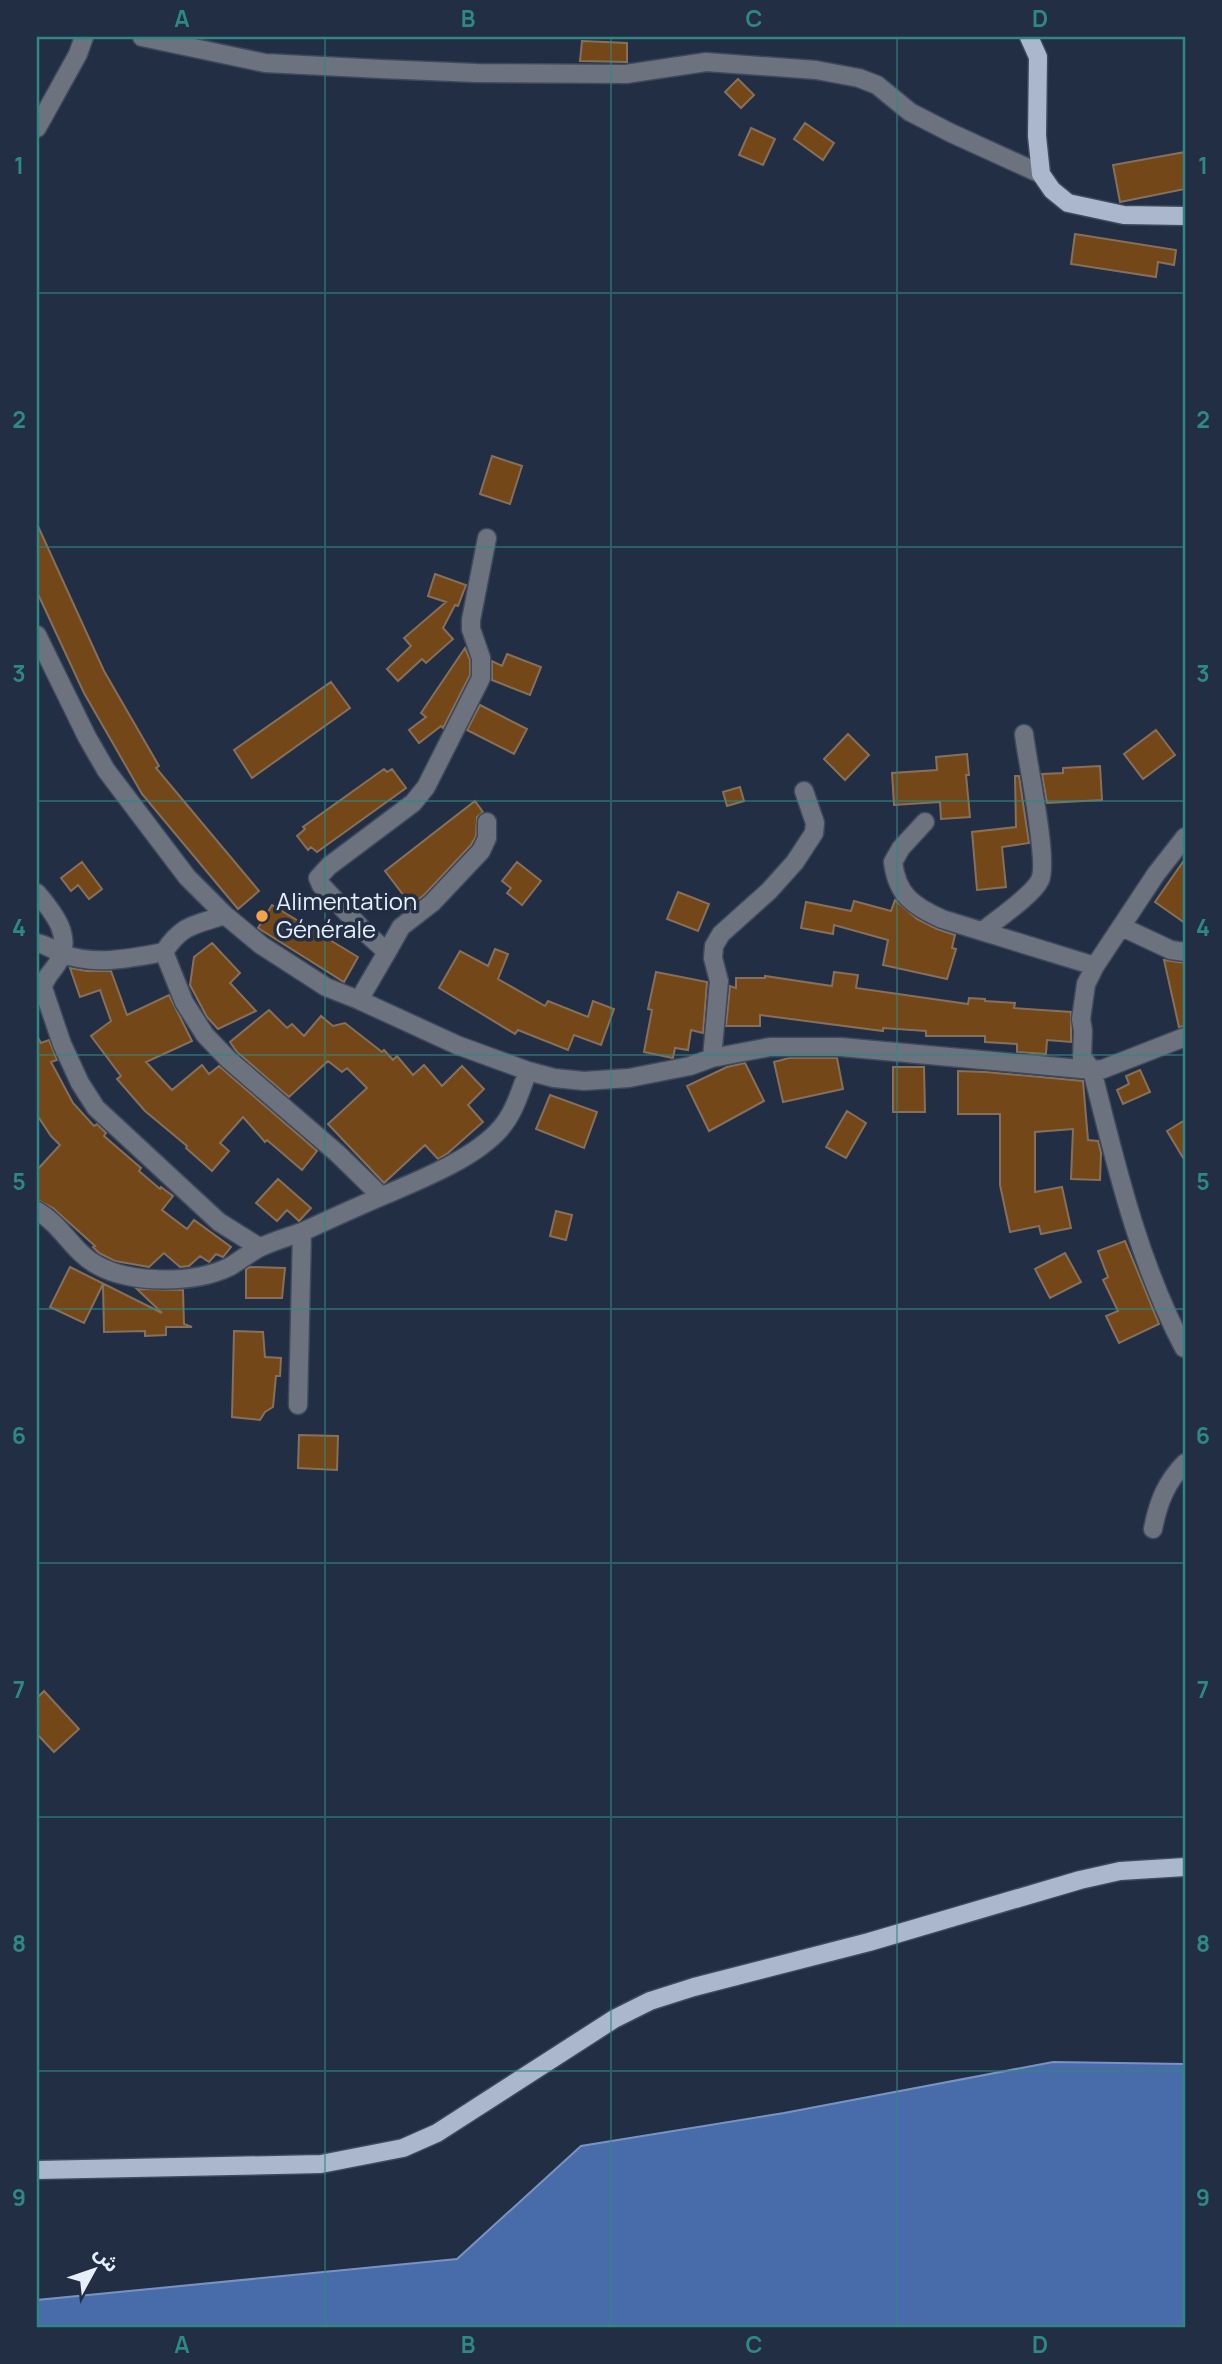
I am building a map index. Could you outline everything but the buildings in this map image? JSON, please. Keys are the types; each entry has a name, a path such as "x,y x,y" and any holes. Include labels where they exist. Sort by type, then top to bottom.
{"main road":[{"path":"1029,37 1038,57 1037,136 1041,174 1052,190 1068,203 1124,215 1185,216"},
{"path":"37,2170 321,2164 403,2148 437,2133 614,2019 650,2001 869,1942 1080,1880 1120,1871 1185,1867"}],"street":[{"path":"37,128 78,54 84,37"},
{"path":"142,37 265,63 381,69 626,74 706,62 816,70 859,78 877,85 910,112 1041,174"},
{"path":"387,952 321,885 318,878 329,866 413,803 426,787 481,678 482,668 471,620 487,538"},
{"path":"37,635 106,771 187,877 225,915 261,945 326,987 457,1045 528,1071 554,1078 584,1081 629,1078 690,1066 712,1058 770,1048 841,1047 1092,1070 1103,1069 1185,1037"},
{"path":"983,931 1033,889 1041,879 1042,845 1024,734"},
{"path":"712,1058 719,981 713,958 714,946 721,934 786,872 811,839 815,823 804,791"},
{"path":"359,1000 401,928 432,902 481,851 486,838 487,822"},
{"path":"925,822 892,862 898,883 907,898 918,908 942,919 1095,966"},
{"path":"1184,1348 1166,1315 1137,1239 1092,1070 1082,1057 1082,1019 1086,984 1095,966 1156,874 1185,838"},
{"path":"37,893 53,912 63,930 63,954 44,981 45,998 75,1073 96,1108 219,1222 259,1247"},
{"path":"37,943 50,946 63,954 117,960 164,952 183,928 225,915"},
{"path":"1122,927 1171,950 1185,952"},
{"path":"164,952 184,1002 205,1035 229,1060 337,1153 381,1196"},
{"path":"37,1211 46,1216 84,1257 122,1276 178,1279 205,1275 228,1268 259,1247 302,1232 439,1170 490,1140 513,1111 528,1071"},
{"path":"298,1405 302,1232"},
{"path":"1153,1529 1156,1510 1165,1487 1185,1463"}],"water":[{"path":"1053,2062 1185,2064 1185,2327 37,2327 37,2300 457,2259 581,2146 784,2113"}],"place":[{"name":"Alimentation Générale","path":"262,916"}]}
